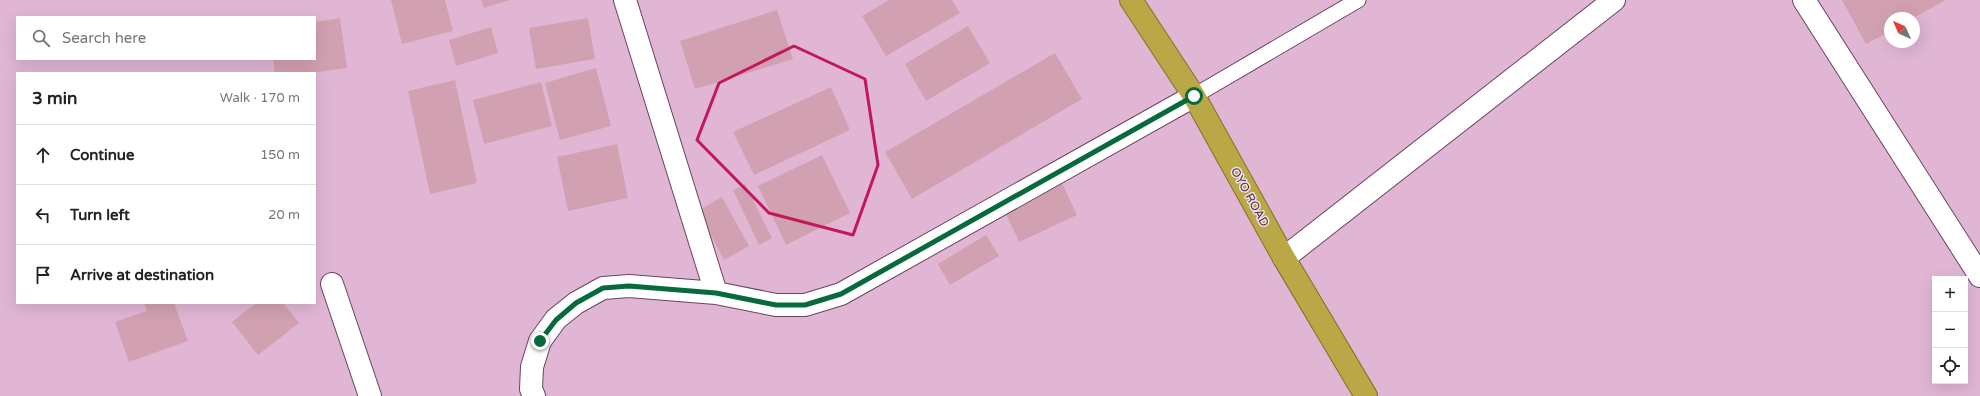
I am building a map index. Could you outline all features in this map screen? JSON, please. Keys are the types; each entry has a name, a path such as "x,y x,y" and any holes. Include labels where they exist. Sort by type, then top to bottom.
{"highway":[{"name":"OYO ROAD","path":"1131,0 1194,96 1284,258 1366,396"}],"street":[{"path":"625,0 716,293"},
{"path":"1284,258 1614,0"},
{"path":"1804,0 1980,276"},
{"path":"534,396 531,389 532,367 540,341 556,320 576,303 603,288 629,286 716,293 776,305 805,305 841,294 1194,96"},
{"path":"332,284 370,396"}],"lane":[{"path":"1194,96 1358,0"}],"highlighted area":[{"path":"794,46 865,79 878,165 853,235 769,213 697,140 719,83"}],"building":[{"path":"391,0 445,0 453,31 402,44"},
{"path":"481,0 510,0 484,8"},
{"path":"889,0 952,0 960,13 886,56 862,16"},
{"path":"1842,0 1946,0 1920,14 1920,12 1884,12 1884,34 1866,44"},
{"path":"777,10 793,59 695,89 680,41"},
{"path":"340,18 347,68 316,72 275,72 273,60 316,60 316,22"},
{"path":"588,18 595,59 536,69 529,28"},
{"path":"968,26 990,63 926,101 905,64"},
{"path":"491,27 498,53 456,66 449,40"},
{"path":"1055,53 1082,99 912,199 885,152"},
{"path":"596,68 611,126 560,140 545,83"},
{"path":"455,80 477,183 430,194 408,91"},
{"path":"541,82 552,126 484,144 473,100"},
{"path":"831,87 850,130 754,175 733,132"},
{"path":"617,144 628,198 568,211 557,157"},
{"path":"822,155 850,213 786,245 758,186"},
{"path":"1062,183 1077,215 1019,242 1004,210"},
{"path":"745,184 772,238 759,245 733,190"},
{"path":"722,197 749,246 724,260 698,211"},
{"path":"986,235 999,256 950,285 938,264"},
{"path":"144,304 174,304 188,341 129,362 115,322 147,311"},
{"path":"255,304 284,304 299,323 258,355 232,322"}],"route":[{"path":"540,341 556,320 576,303 603,288 629,286 716,293 776,305 805,305 841,294 1194,96"}]}
